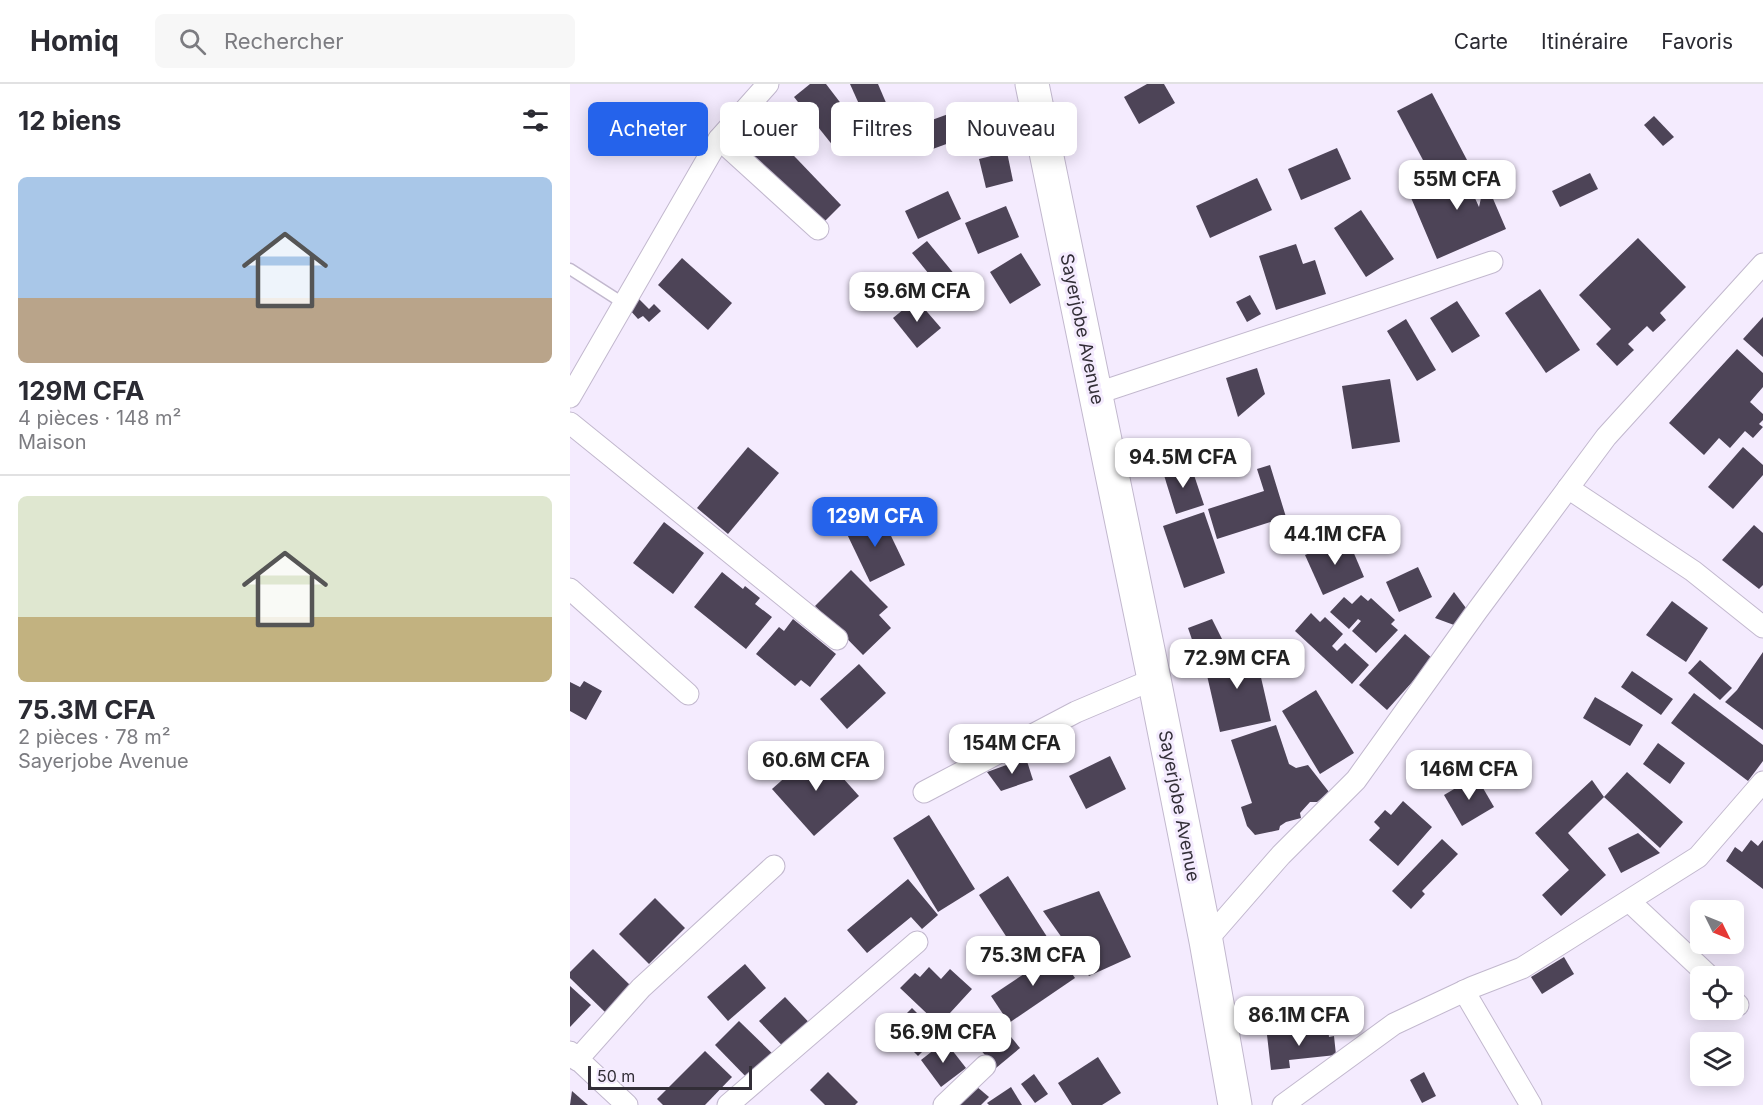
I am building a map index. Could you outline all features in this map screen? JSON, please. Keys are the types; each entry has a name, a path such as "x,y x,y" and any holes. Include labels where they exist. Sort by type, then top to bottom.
{"main road":[{"name":"Sayerjobe Avenue","path":"1032,84 1154,679 1206,941 1235,1105"}],"street":[{"path":"570,397 719,139 768,84"},
{"path":"719,139 818,229"},
{"path":"1095,394 1492,262"},
{"path":"1206,941 1281,855 1356,780 1606,437 1763,265"},
{"path":"570,423 837,639"},
{"path":"1568,488 1693,571 1763,627"},
{"path":"570,588 688,694"},
{"path":"924,792 1076,712 1154,679"},
{"path":"1283,1105 1394,1024 1464,991 1522,968 1698,858 1763,782"},
{"path":"627,1105 573,1056 641,988 774,866"},
{"path":"1629,900 1698,966"},
{"path":"728,1105 917,942"},
{"path":"1464,991 1531,1105"},
{"path":"944,1105 985,1066"}],"lane":[{"path":"570,269 623,303"}],"building":[{"path":"810,84 826,84 840,102 831,102 831,143 819,128 819,102 798,102 794,97"},
{"path":"850,84 878,84 886,102 858,102"},
{"path":"1147,84 1164,84 1175,103 1139,124 1124,97"},
{"path":"1432,93 1467,160 1433,179 1397,111"},
{"path":"946,115 946,144 934,149 934,119"},
{"path":"1654,116 1674,137 1663,146 1644,125"},
{"path":"1337,148 1351,179 1301,200 1288,169"},
{"path":"754,156 794,156 841,205 818,228 751,159"},
{"path":"1008,156 1013,181 986,188 979,159"},
{"path":"1474,161 1487,190 1474,196 1479,207 1481,198 1491,194 1506,229 1437,259 1409,193"},
{"path":"1590,173 1598,189 1560,207 1552,191"},
{"path":"1257,178 1272,210 1210,238 1196,206"},
{"path":"948,191 961,219 918,239 905,211"},
{"path":"1006,206 1019,237 978,254 965,223"},
{"path":"1361,210 1394,259 1366,277 1334,228"},
{"path":"1638,238 1686,287 1660,313 1666,320 1653,332 1647,326 1628,344 1634,350 1617,366 1596,344 1611,329 1579,295"},
{"path":"927,241 960,281 945,294 912,253"},
{"path":"1296,244 1303,264 1315,260 1326,294 1276,310 1259,256"},
{"path":"1021,253 1041,285 1010,304 990,272"},
{"path":"682,258 732,303 708,330 658,285"},
{"path":"1540,289 1580,350 1546,373 1505,313"},
{"path":"1250,295 1261,314 1247,322 1236,302"},
{"path":"639,299 649,309 654,304 661,311 649,322 643,316 638,319 629,309"},
{"path":"916,299 941,328 917,348 893,318"},
{"path":"1457,301 1480,336 1452,353 1430,318"},
{"path":"1763,317 1763,357 1743,339"},
{"path":"1406,319 1436,370 1417,381 1387,331"},
{"path":"1737,349 1763,373 1763,387 1750,402 1763,414 1763,420 1759,424 1763,427 1753,438 1745,431 1730,448 1719,438 1704,455 1669,423"},
{"path":"1257,368 1265,394 1238,417 1226,378"},
{"path":"1390,379 1400,442 1352,449 1342,386"},
{"path":"748,447 779,473 728,534 697,508"},
{"path":"1743,447 1763,465 1763,475 1733,509 1708,487"},
{"path":"1190,463 1204,505 1176,514 1163,472"},
{"path":"1270,465 1286,517 1217,539 1208,509 1264,491 1257,469"},
{"path":"1204,512 1225,573 1184,588 1163,526"},
{"path":"880,513 905,565 870,582 845,530"},
{"path":"664,522 704,553 673,594 633,563"},
{"path":"1754,525 1763,533 1763,585 1759,589 1722,560"},
{"path":"1347,537 1364,577 1323,595 1305,555"},
{"path":"1418,567 1432,597 1399,612 1386,582"},
{"path":"851,570 888,607 879,615 891,628 863,655 815,606"},
{"path":"722,572 743,589 745,586 760,598 755,604 772,617 746,649 694,607"},
{"path":"1454,592 1466,608 1454,625 1435,618"},
{"path":"1361,595 1368,601 1371,598 1395,620 1391,624 1398,630 1376,653 1352,631 1361,621 1358,619 1349,629 1330,612 1344,597 1352,604"},
{"path":"1672,601 1708,628 1686,662 1646,635"},
{"path":"1311,613 1320,622 1325,617 1343,634 1332,646 1337,651 1345,643 1369,665 1352,684 1295,631"},
{"path":"793,619 836,654 810,687 801,680 795,686 756,654 779,627 784,631"},
{"path":"1212,619 1222,639 1197,654 1188,628"},
{"path":"1405,634 1433,659 1387,710 1359,685"},
{"path":"1254,647 1271,721 1220,732 1203,658"},
{"path":"1763,652 1763,730 1725,702 1737,690"},
{"path":"1700,660 1732,688 1720,700 1688,673"},
{"path":"859,664 886,693 847,729 820,699"},
{"path":"1632,671 1673,699 1661,715 1621,687"},
{"path":"584,681 602,691 586,720 570,711 570,682 580,687"},
{"path":"1316,690 1354,753 1320,774 1282,711"},
{"path":"1694,693 1763,745 1763,761 1748,781 1671,723"},
{"path":"1595,697 1643,725 1630,746 1583,718"},
{"path":"1276,725 1289,764 1296,768 1308,765 1329,792 1317,802 1310,802 1300,813 1301,818 1286,822 1280,826 1279,830 1255,835 1247,826 1241,807 1252,803 1231,740"},
{"path":"1658,743 1685,763 1670,784 1643,764"},
{"path":"817,749 859,796 814,836 772,789"},
{"path":"1110,756 1126,789 1086,809 1069,776"},
{"path":"1026,758 1033,780 1001,791 987,772"},
{"path":"1627,772 1683,822 1660,848 1604,797"},
{"path":"1476,776 1494,807 1462,826 1444,795"},
{"path":"1592,780 1604,797 1568,833 1606,875 1561,916 1542,895 1569,870 1535,833"},
{"path":"1403,801 1432,827 1398,866 1369,840 1380,828 1374,822 1385,810 1391,815"},
{"path":"929,815 975,889 938,912 893,838"},
{"path":"1638,833 1660,853 1621,873 1608,848"},
{"path":"1442,839 1458,854 1422,891 1425,894 1411,909 1392,891"},
{"path":"1751,840 1758,846 1763,840 1763,889 1726,861 1735,847 1742,852"},
{"path":"1008,876 1051,943 1023,962 979,895"},
{"path":"908,879 938,915 922,929 911,917 867,953 847,930"},
{"path":"1099,891 1131,957 1089,976 1043,911"},
{"path":"655,898 685,928 649,964 619,934"},
{"path":"593,949 632,987 606,1013 570,978 570,972"},
{"path":"1057,952 1075,978 1009,1023 991,996"},
{"path":"1564,957 1574,974 1542,994 1531,977"},
{"path":"745,964 766,988 728,1021 707,997"},
{"path":"929,967 941,979 950,969 972,989 939,1025 900,988 915,973 920,977"},
{"path":"570,986 591,1005 570,1027"},
{"path":"785,997 817,1031 792,1056 759,1021"},
{"path":"912,1008 939,1035 918,1056 891,1029"},
{"path":"997,1020 1020,1048 996,1068 973,1041"},
{"path":"739,1021 778,1059 753,1084 715,1045"},
{"path":"1328,1028 1329,1037 1334,1036 1336,1055 1289,1060 1290,1068 1271,1070 1267,1035"},
{"path":"945,1041 966,1068 941,1087 921,1060"},
{"path":"705,1051 732,1077 705,1105 663,1105 657,1099"},
{"path":"1098,1057 1121,1093 1102,1105 1072,1105 1058,1083"},
{"path":"828,1072 858,1102 855,1105 825,1105 810,1090"},
{"path":"1424,1072 1436,1096 1422,1103 1410,1080"},
{"path":"1034,1074 1048,1094 1035,1103 1021,1084"},
{"path":"976,1086 989,1097 981,1105 957,1105"},
{"path":"1011,1087 1022,1105 989,1105 987,1103"},
{"path":"572,1091 588,1105 570,1105"}]}
